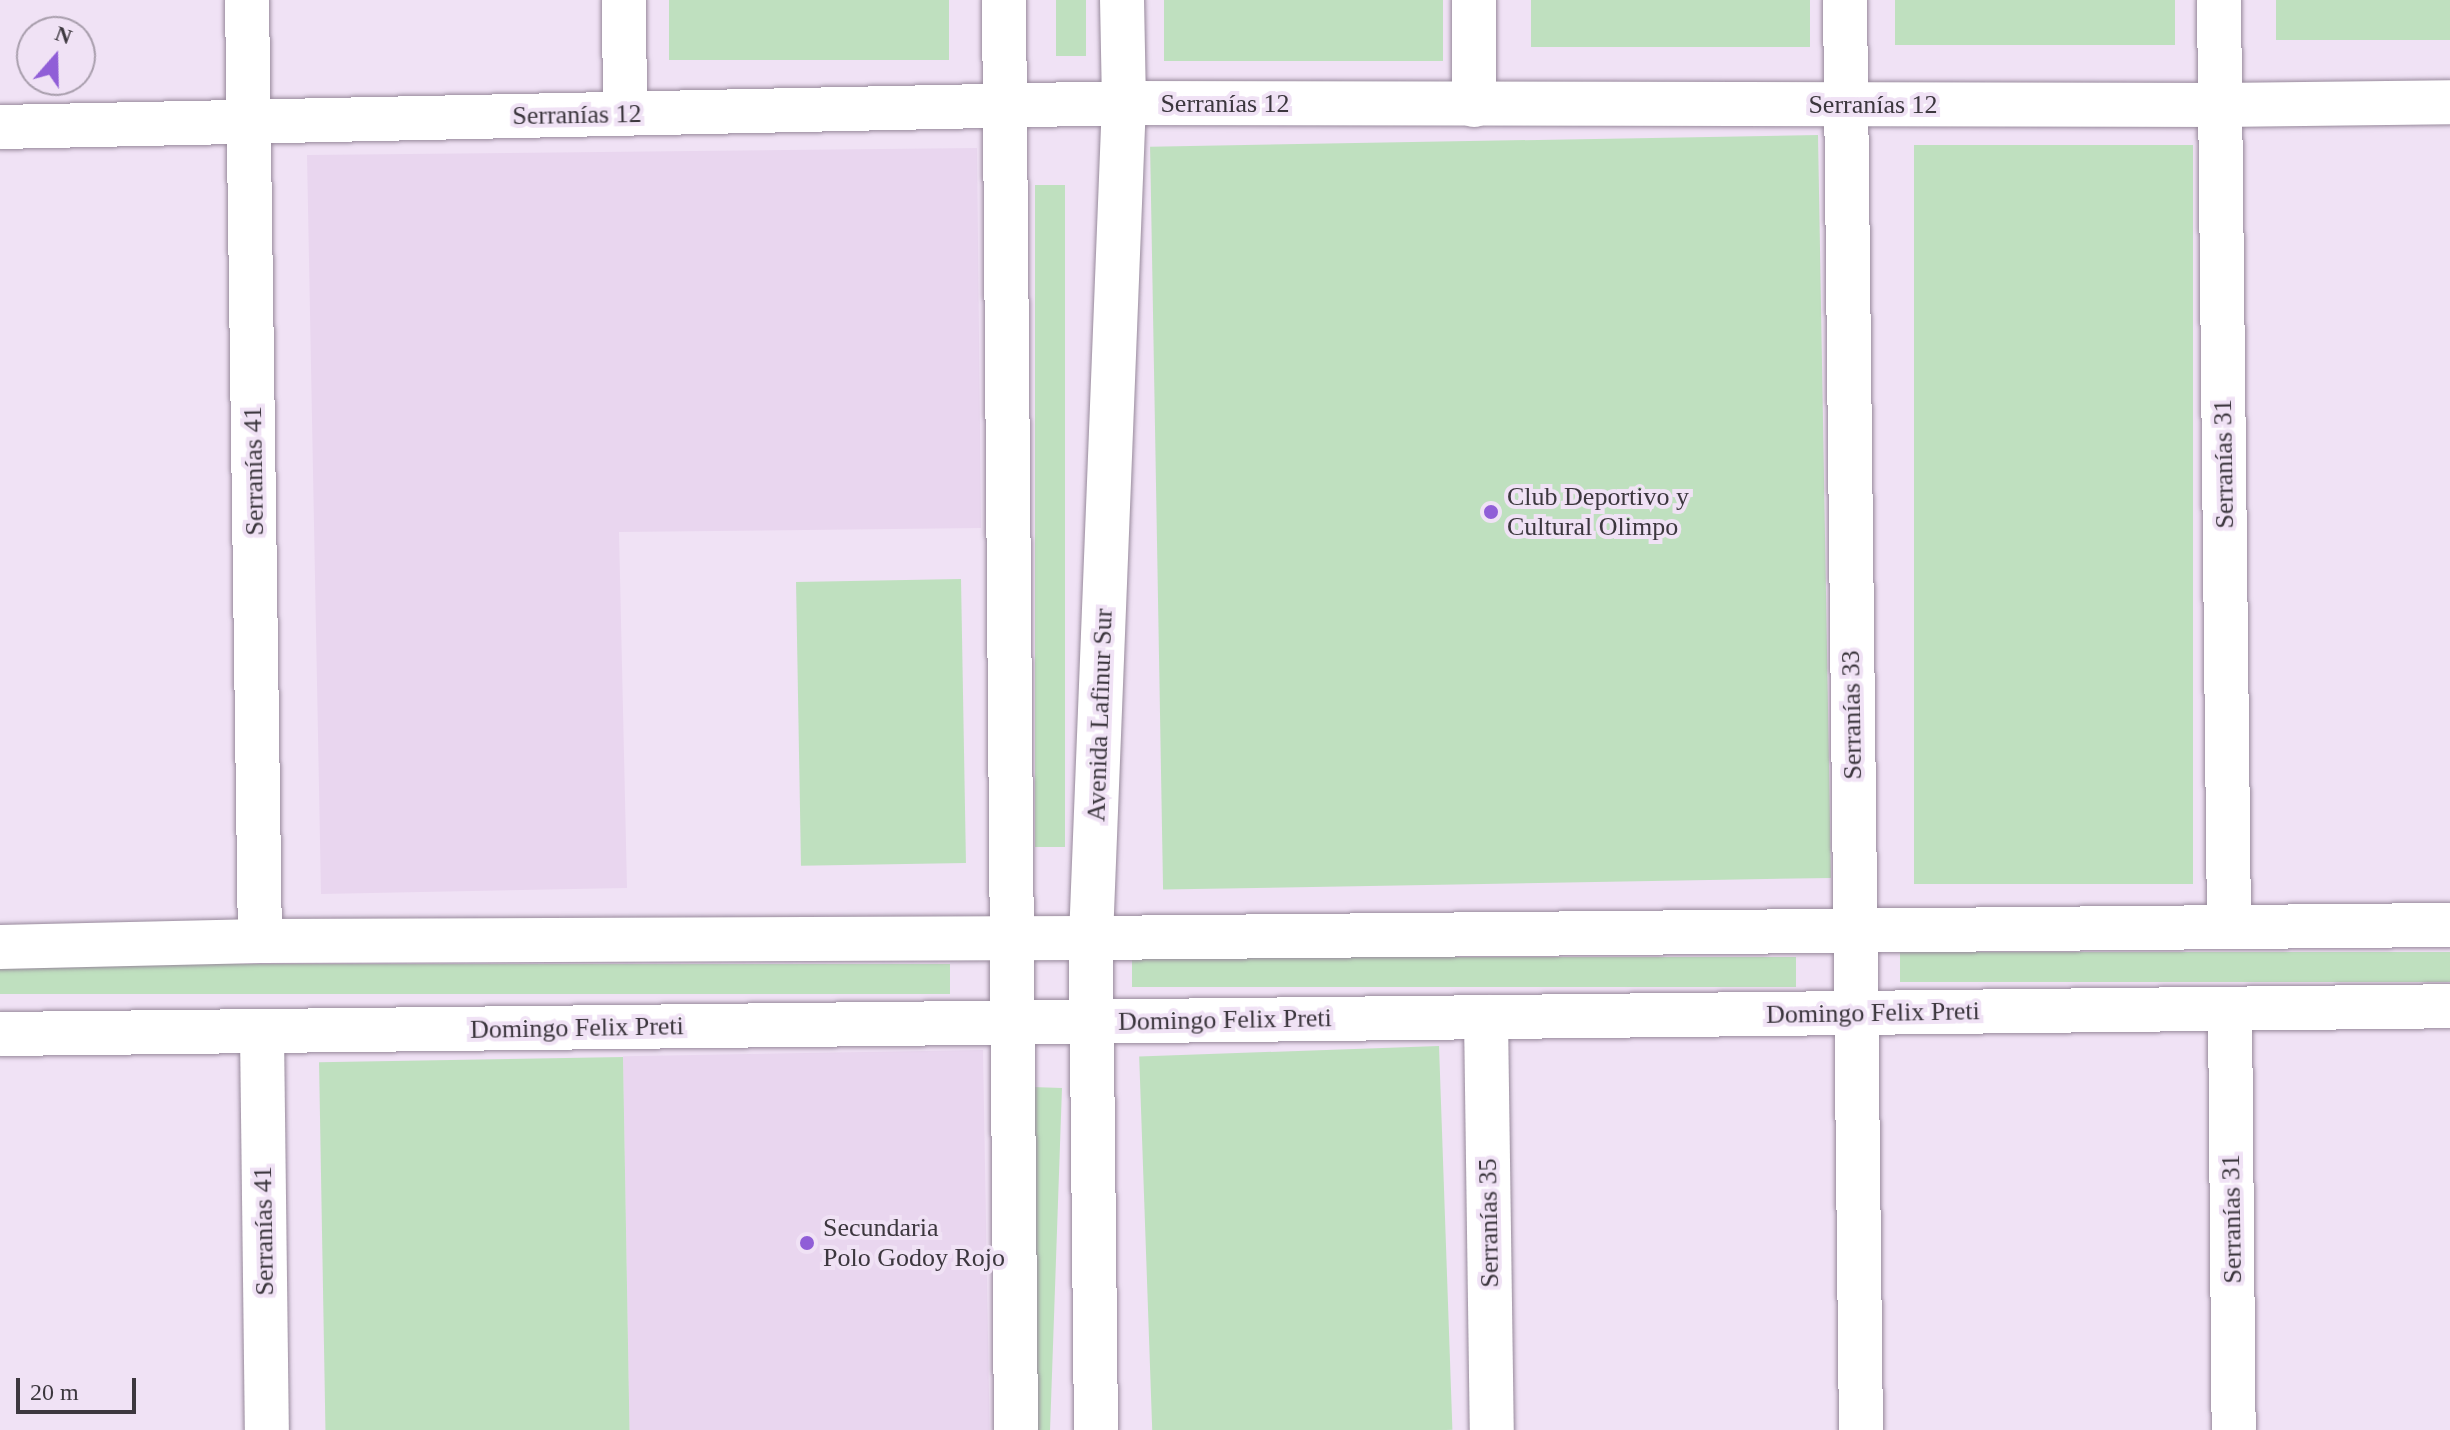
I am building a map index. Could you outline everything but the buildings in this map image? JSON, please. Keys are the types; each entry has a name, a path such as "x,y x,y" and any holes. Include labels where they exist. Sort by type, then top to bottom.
{"street":[{"name":"Serranías 41","path":"247,0 260,941"},
{"path":"624,0 625,114"},
{"path":"1004,0 1002,106 1016,1430"},
{"name":"Avenida Lafinur Sur","path":"1096,1430 1091,938 1124,103 1122,0"},
{"path":"1474,0 1474,105"},
{"name":"Serranías 33","path":"1845,0 1861,1430"},
{"name":"Serranías 31","path":"2219,0 2229,927"},
{"name":"Serranías 12","path":"0,127 1124,103 2220,105 2450,102"},
{"path":"0,947 260,941 1091,938 2450,925"},
{"name":"Domingo Felix Preti","path":"0,1034 2450,1006"},
{"name":"Serranías 31","path":"2230,1009 2234,1430"},
{"name":"Serranías 35","path":"1486,1017 1492,1430"},
{"name":"Serranías 41","path":"262,1033 267,1430"}],"shaded area":[{"path":"977,148 981,528 619,532 627,888 321,894 307,155"},
{"name":"Secundaria Polo Godoy Rojo","path":"983,1050 990,1430 630,1430 623,1056"}],"green space":[{"path":"669,0 949,0 949,60 669,60"},
{"path":"1056,0 1086,0 1086,56 1056,56"},
{"path":"1164,0 1443,0 1443,61 1164,61"},
{"path":"1531,0 1810,0 1810,47 1531,47"},
{"path":"1895,0 2175,0 2175,45 1895,45"},
{"path":"2276,0 2450,0 2450,40 2276,40"},
{"name":"Club Deportivo y Cultural Olimpo","path":"1818,135 1831,878 1163,890 1150,147"},
{"path":"1914,145 2193,145 2193,884 1914,884"},
{"path":"1035,185 1065,185 1065,847 1035,847"},
{"path":"961,579 966,863 801,866 796,582"},
{"path":"1900,952 2450,952 2450,982 1900,982"},
{"path":"1132,957 1796,957 1796,987 1132,987"},
{"path":"0,964 950,964 950,994 0,994"},
{"path":"1439,1046 1452,1430 1152,1430 1139,1056"},
{"path":"623,1057 630,1430 325,1430 319,1062"},
{"path":"1032,1087 1062,1088 1050,1430 1020,1430"}],"place":[{"name":"Club Deportivo y Cultural Olimpo","path":"1491,512"},
{"name":"Secundaria Polo Godoy Rojo","path":"807,1243"}]}
